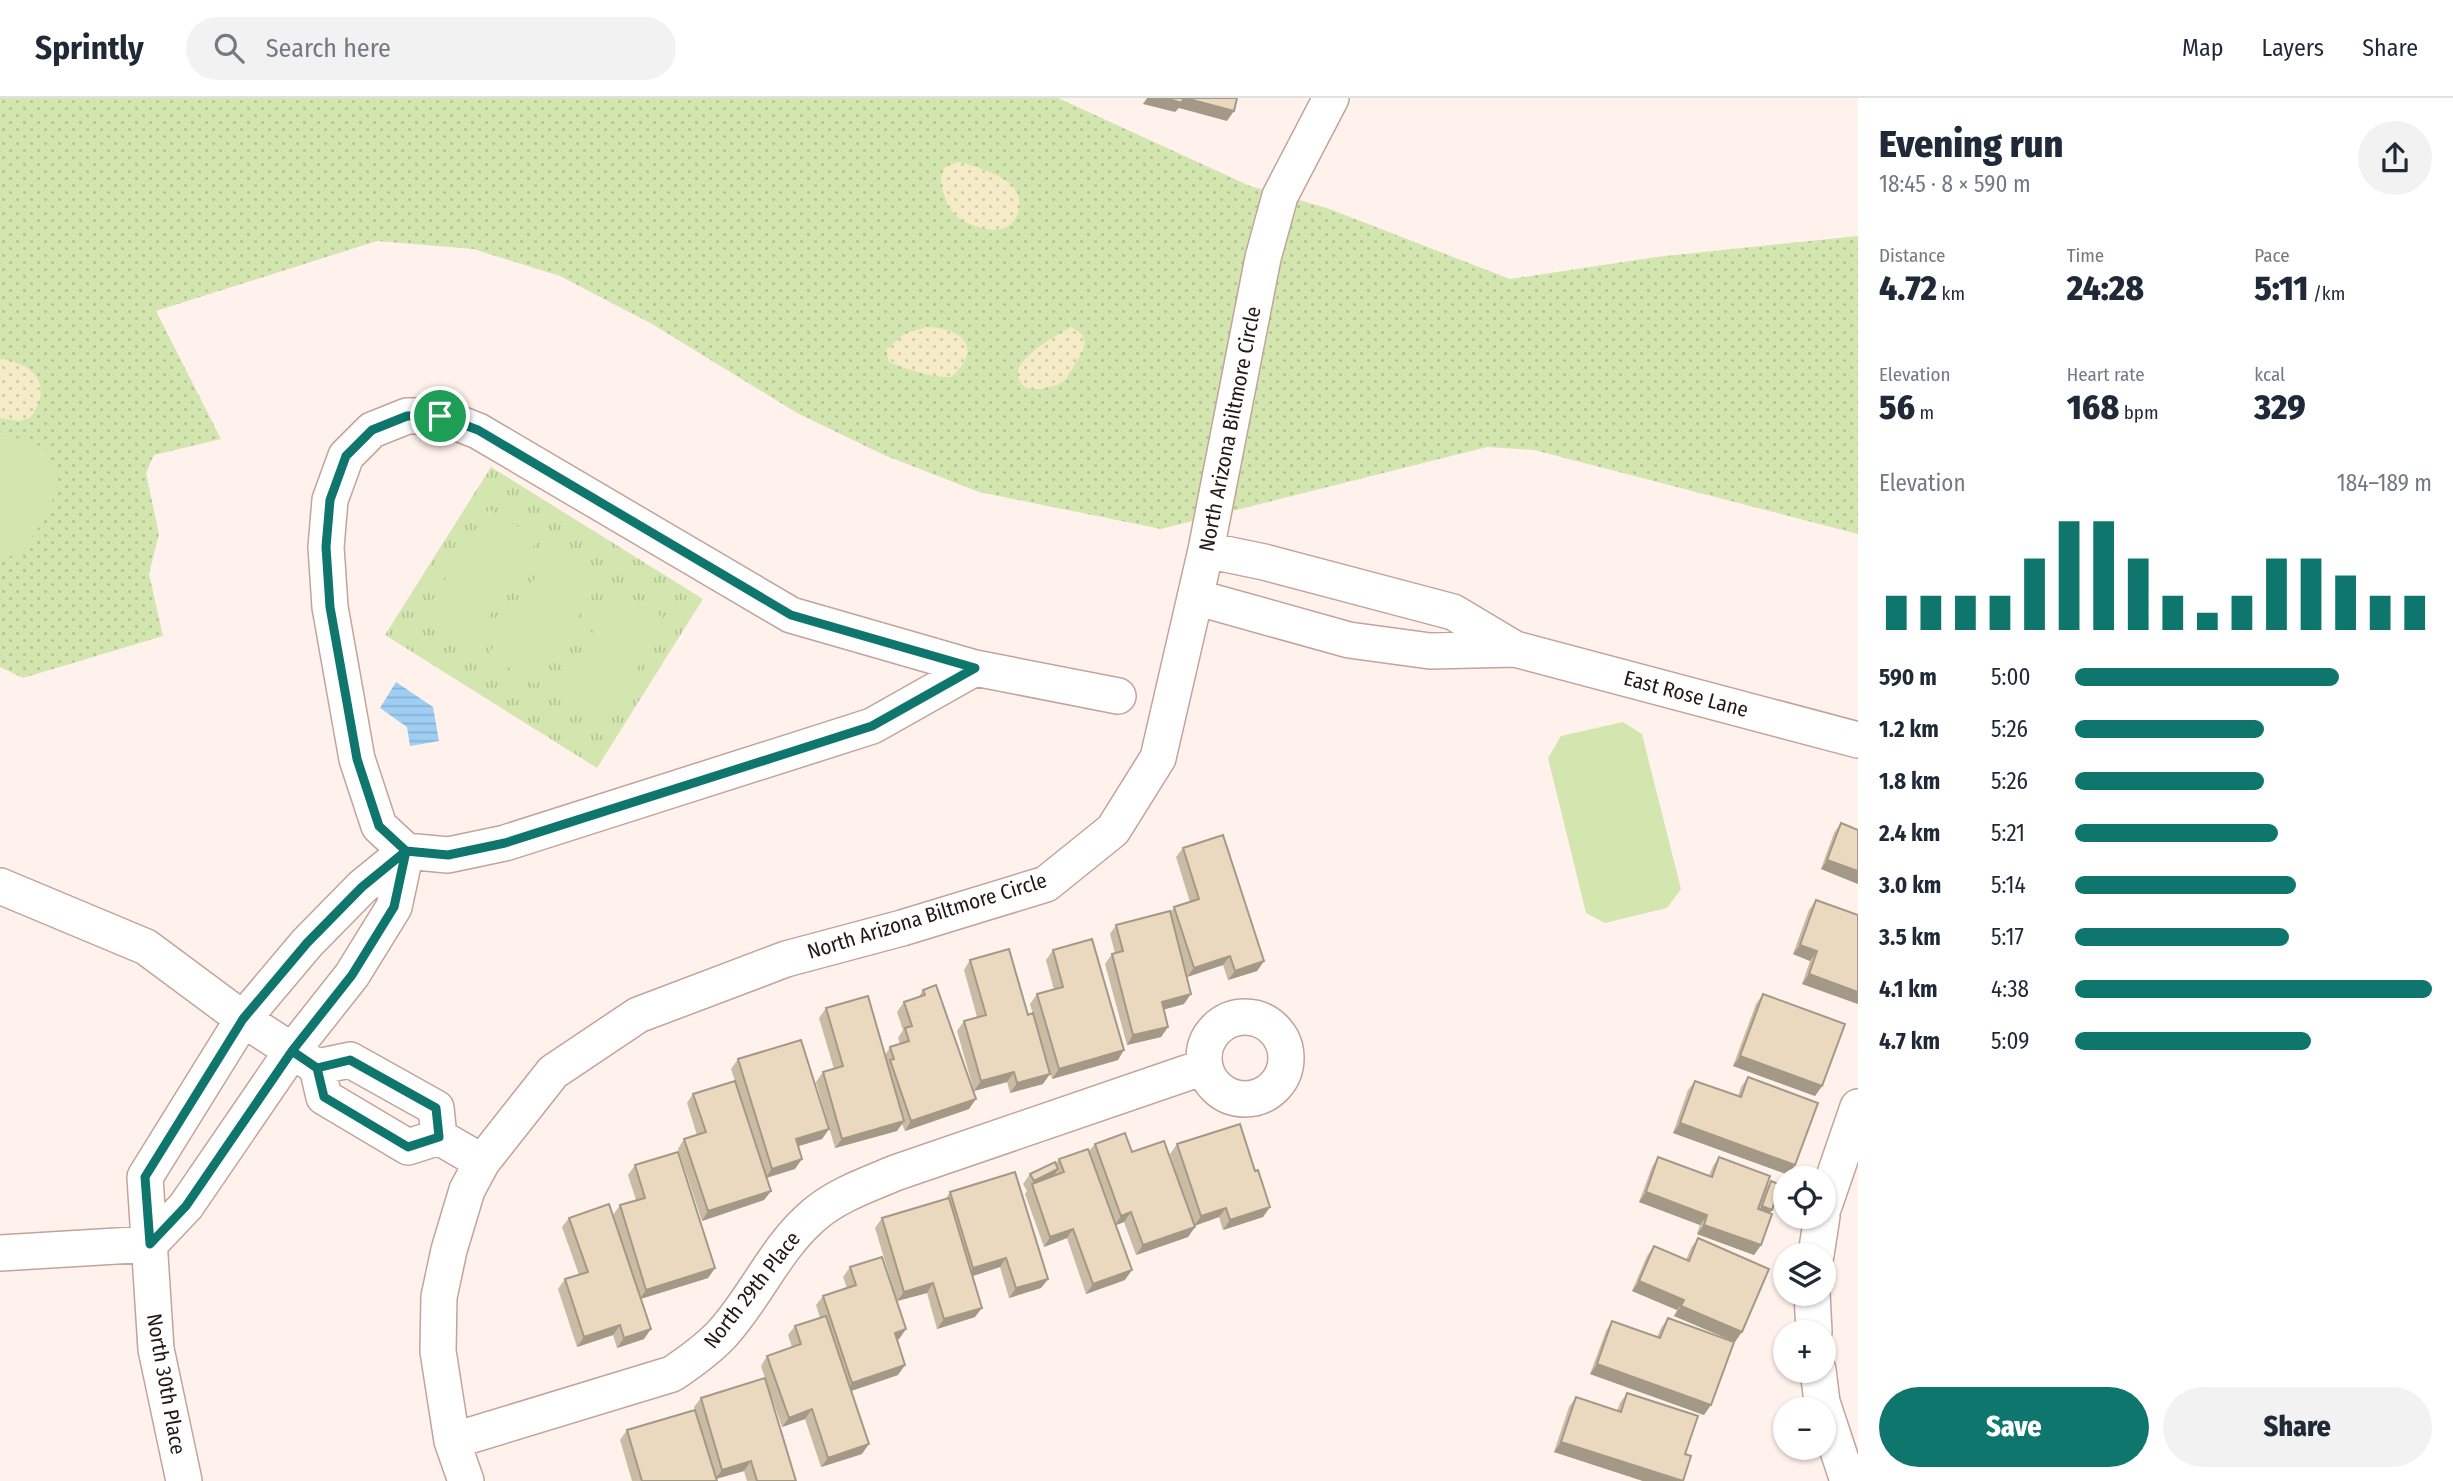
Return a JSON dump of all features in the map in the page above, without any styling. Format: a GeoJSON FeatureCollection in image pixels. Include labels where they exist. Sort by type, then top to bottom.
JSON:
{"type":"FeatureCollection","features":[{"type":"Feature","properties":{"kind":"street","name":"North Arizona Biltmore Circle"},"geometry":{"type":"LineString","coordinates":[[466,1481],[452,1441],[438,1351],[439,1297],[449,1250],[467,1190],[482,1162],[553,1072],[638,1015],[786,959],[902,928],[1046,884],[1113,830],[1158,758],[1206,550],[1263,258],[1280,196],[1331,98]]}},
{"type":"Feature","properties":{"kind":"street"},"geometry":{"type":"LineString","coordinates":[[975,668],[872,726],[505,843],[448,855],[406,851],[379,826],[357,759],[330,607],[326,547],[330,500],[346,456],[372,430],[407,416],[440,416],[478,430],[791,615],[975,668],[1118,696]]}},
{"type":"Feature","properties":{"kind":"street","name":"East Rose Lane"},"geometry":{"type":"LineString","coordinates":[[1206,550],[1264,562],[1453,612],[1515,649],[1858,740]]}},
{"type":"Feature","properties":{"kind":"street","name":"East Rose Lane"},"geometry":{"type":"LineString","coordinates":[[1195,597],[1349,640],[1430,651],[1515,649]]}},
{"type":"Feature","properties":{"kind":"street"},"geometry":{"type":"LineString","coordinates":[[0,1253],[150,1244],[186,1206],[304,1059],[394,907],[406,851]]}},
{"type":"Feature","properties":{"kind":"street","name":"North 30th Place"},"geometry":{"type":"LineString","coordinates":[[184,1481],[156,1349],[145,1177],[243,1019],[307,943],[362,887],[406,851]]}},
{"type":"Feature","properties":{"kind":"street"},"geometry":{"type":"LineString","coordinates":[[0,886],[146,947],[243,1019],[304,1059],[324,1097],[408,1147],[439,1137],[482,1162]]}},
{"type":"Feature","properties":{"kind":"street"},"geometry":{"type":"LineString","coordinates":[[304,1059],[350,1060],[393,1083],[436,1108],[439,1137]]}},
{"type":"Feature","properties":{"kind":"street","name":"North 29th Place"},"geometry":{"type":"LineString","coordinates":[[452,1441],[672,1374],[700,1355],[723,1333],[794,1234],[816,1213],[845,1194],[895,1173],[1204,1067]]}},
{"type":"Feature","properties":{"kind":"street"},"geometry":{"type":"LineString","coordinates":[[1836,1171],[1858,1107]]}},
{"type":"Feature","properties":{"kind":"street"},"geometry":{"type":"LineString","coordinates":[[1820,1383],[1822,1402],[1848,1481]]}},
{"type":"Feature","properties":{"kind":"green space"},"geometry":{"type":"Polygon","coordinates":[[[0,98],[1058,98],[1250,186],[1327,208],[1510,279],[1656,257],[1858,236],[1858,534],[1534,450],[1487,447],[1161,529],[979,492],[884,455],[797,413],[652,324],[560,276],[473,249],[377,241],[156,311],[221,439],[154,455],[146,473],[159,534],[149,574],[163,636],[23,678],[0,667],[0,98]]]}},
{"type":"Feature","properties":{"kind":"green space"},"geometry":{"type":"Polygon","coordinates":[[[0,436],[17,438],[45,448],[57,479],[52,502],[39,527],[20,549],[0,561],[0,436]]]}},
{"type":"Feature","properties":{"kind":"green space"},"geometry":{"type":"Polygon","coordinates":[[[491,467],[703,599],[597,768],[385,635],[491,467]]]}},
{"type":"Feature","properties":{"kind":"green space"},"geometry":{"type":"Polygon","coordinates":[[[489,509],[538,539],[472,644],[423,615],[489,509]]]}},
{"type":"Feature","properties":{"kind":"green space"},"geometry":{"type":"Polygon","coordinates":[[[553,549],[602,579],[536,685],[488,655],[553,549]]]}},
{"type":"Feature","properties":{"kind":"green space"},"geometry":{"type":"Polygon","coordinates":[[[619,590],[667,620],[602,725],[553,696],[619,590]]]}},
{"type":"Feature","properties":{"kind":"green space"},"geometry":{"type":"Polygon","coordinates":[[[1623,722],[1642,734],[1681,889],[1667,908],[1605,923],[1586,913],[1548,758],[1561,736],[1623,722]]]}},
{"type":"Feature","properties":{"kind":"sand"},"geometry":{"type":"Polygon","coordinates":[[[958,162],[987,171],[1012,185],[1018,196],[1019,208],[1011,223],[1006,227],[991,230],[958,218],[947,203],[941,176],[945,167],[958,162]]]}},
{"type":"Feature","properties":{"kind":"sand"},"geometry":{"type":"Polygon","coordinates":[[[926,327],[950,331],[965,342],[966,357],[951,377],[928,375],[889,362],[886,350],[904,334],[926,327]]]}},
{"type":"Feature","properties":{"kind":"sand"},"geometry":{"type":"Polygon","coordinates":[[[1071,327],[1082,335],[1084,344],[1081,355],[1065,380],[1045,388],[1033,389],[1024,386],[1018,378],[1024,360],[1043,344],[1071,327]]]}},
{"type":"Feature","properties":{"kind":"sand"},"geometry":{"type":"Polygon","coordinates":[[[0,359],[23,365],[37,378],[40,396],[30,418],[18,421],[0,418],[0,359]]]}},
{"type":"Feature","properties":{"kind":"water"},"geometry":{"type":"Polygon","coordinates":[[[396,682],[433,707],[439,741],[410,746],[407,727],[380,708],[396,682]]]}},
{"type":"Feature","properties":{"kind":"building"},"geometry":{"type":"Polygon","coordinates":[[[1165,98],[1183,98],[1182,103],[1165,98]]]}},
{"type":"Feature","properties":{"kind":"building"},"geometry":{"type":"Polygon","coordinates":[[[1185,98],[1237,98],[1234,111],[1185,98]]]}},
{"type":"Feature","properties":{"kind":"building"},"geometry":{"type":"Polygon","coordinates":[[[1841,823],[1858,830],[1858,871],[1827,860],[1841,823]]]}},
{"type":"Feature","properties":{"kind":"building"},"geometry":{"type":"Polygon","coordinates":[[[1223,835],[1264,961],[1235,971],[1230,956],[1194,968],[1174,907],[1199,899],[1183,848],[1223,835]]]}},
{"type":"Feature","properties":{"kind":"building"},"geometry":{"type":"Polygon","coordinates":[[[1816,900],[1858,915],[1858,992],[1809,974],[1817,951],[1800,945],[1816,900]]]}},
{"type":"Feature","properties":{"kind":"building"},"geometry":{"type":"Polygon","coordinates":[[[1170,911],[1191,994],[1162,1002],[1168,1027],[1133,1035],[1112,954],[1123,951],[1116,925],[1170,911]]]}},
{"type":"Feature","properties":{"kind":"building"},"geometry":{"type":"Polygon","coordinates":[[[1092,939],[1124,1050],[1059,1069],[1037,994],[1063,987],[1053,950],[1092,939]]]}},
{"type":"Feature","properties":{"kind":"building"},"geometry":{"type":"Polygon","coordinates":[[[1009,949],[1028,1015],[1033,1013],[1050,1074],[1017,1083],[1014,1072],[981,1081],[964,1021],[986,1015],[970,960],[1009,949]]]}},
{"type":"Feature","properties":{"kind":"building"},"geometry":{"type":"Polygon","coordinates":[[[936,985],[976,1099],[911,1121],[890,1060],[894,1059],[890,1047],[909,1041],[905,1028],[912,1026],[904,1002],[925,995],[923,990],[936,985]]]}},
{"type":"Feature","properties":{"kind":"building"},"geometry":{"type":"Polygon","coordinates":[[[1763,994],[1845,1024],[1822,1086],[1740,1056],[1763,994]]]}},
{"type":"Feature","properties":{"kind":"building"},"geometry":{"type":"Polygon","coordinates":[[[868,996],[904,1121],[842,1139],[823,1072],[843,1066],[826,1008],[868,996]]]}},
{"type":"Feature","properties":{"kind":"building"},"geometry":{"type":"Polygon","coordinates":[[[801,1040],[829,1129],[796,1139],[802,1159],[772,1169],[738,1059],[801,1040]]]}},
{"type":"Feature","properties":{"kind":"building"},"geometry":{"type":"Polygon","coordinates":[[[1748,1077],[1818,1103],[1795,1165],[1680,1123],[1695,1081],[1741,1097],[1748,1077]]]}},
{"type":"Feature","properties":{"kind":"building"},"geometry":{"type":"Polygon","coordinates":[[[735,1081],[771,1191],[708,1211],[684,1139],[706,1132],[693,1094],[735,1081]]]}},
{"type":"Feature","properties":{"kind":"building"},"geometry":{"type":"Polygon","coordinates":[[[1240,1124],[1270,1207],[1230,1220],[1226,1208],[1201,1216],[1177,1144],[1240,1124]]]}},
{"type":"Feature","properties":{"kind":"building"},"geometry":{"type":"Polygon","coordinates":[[[1125,1133],[1132,1152],[1164,1141],[1195,1227],[1143,1245],[1131,1212],[1121,1216],[1095,1144],[1125,1133]]]}},
{"type":"Feature","properties":{"kind":"building"},"geometry":{"type":"Polygon","coordinates":[[[1088,1149],[1132,1270],[1093,1284],[1073,1229],[1050,1237],[1032,1184],[1064,1172],[1059,1159],[1088,1149]]]}},
{"type":"Feature","properties":{"kind":"building"},"geometry":{"type":"Polygon","coordinates":[[[678,1152],[715,1268],[646,1290],[620,1205],[645,1198],[635,1165],[678,1152]]]}},
{"type":"Feature","properties":{"kind":"building"},"geometry":{"type":"Polygon","coordinates":[[[1658,1157],[1712,1177],[1719,1157],[1770,1176],[1758,1209],[1772,1214],[1761,1245],[1704,1225],[1707,1215],[1646,1192],[1658,1157]]]}},
{"type":"Feature","properties":{"kind":"building"},"geometry":{"type":"Polygon","coordinates":[[[1055,1162],[1058,1169],[1034,1181],[1030,1174],[1055,1162]]]}},
{"type":"Feature","properties":{"kind":"building"},"geometry":{"type":"Polygon","coordinates":[[[1015,1172],[1048,1279],[1016,1288],[1006,1258],[973,1268],[950,1192],[1015,1172]]]}},
{"type":"Feature","properties":{"kind":"building"},"geometry":{"type":"Polygon","coordinates":[[[1771,1181],[1773,1182],[1772,1210],[1762,1206],[1771,1181]]]}},
{"type":"Feature","properties":{"kind":"building"},"geometry":{"type":"Polygon","coordinates":[[[949,1198],[982,1308],[944,1319],[933,1283],[904,1292],[882,1218],[949,1198]]]}},
{"type":"Feature","properties":{"kind":"building"},"geometry":{"type":"Polygon","coordinates":[[[609,1204],[651,1329],[624,1338],[620,1325],[584,1337],[565,1279],[588,1272],[569,1218],[609,1204]]]}},
{"type":"Feature","properties":{"kind":"building"},"geometry":{"type":"Polygon","coordinates":[[[1698,1238],[1769,1269],[1742,1332],[1681,1306],[1684,1300],[1639,1281],[1654,1246],[1689,1261],[1698,1238]]]}},
{"type":"Feature","properties":{"kind":"building"},"geometry":{"type":"Polygon","coordinates":[[[882,1257],[906,1329],[895,1333],[905,1365],[852,1383],[823,1296],[856,1285],[850,1267],[882,1257]]]}},
{"type":"Feature","properties":{"kind":"building"},"geometry":{"type":"Polygon","coordinates":[[[826,1316],[869,1444],[828,1458],[812,1409],[789,1418],[767,1356],[801,1344],[795,1326],[826,1316]]]}},
{"type":"Feature","properties":{"kind":"building"},"geometry":{"type":"Polygon","coordinates":[[[1668,1318],[1734,1342],[1711,1405],[1597,1364],[1612,1321],[1660,1338],[1668,1318]]]}},
{"type":"Feature","properties":{"kind":"building"},"geometry":{"type":"Polygon","coordinates":[[[765,1378],[796,1481],[757,1481],[751,1461],[722,1470],[701,1398],[765,1378]]]}},
{"type":"Feature","properties":{"kind":"building"},"geometry":{"type":"Polygon","coordinates":[[[1627,1393],[1698,1416],[1685,1454],[1691,1456],[1683,1481],[1561,1442],[1576,1397],[1621,1412],[1627,1393]]]}},
{"type":"Feature","properties":{"kind":"building"},"geometry":{"type":"Polygon","coordinates":[[[695,1410],[717,1481],[642,1481],[627,1430],[695,1410]]]}},
{"type":"Feature","properties":{"kind":"route"},"geometry":{"type":"LineString","coordinates":[[440,416],[407,416],[372,430],[346,456],[330,500],[326,547],[330,607],[357,759],[379,826],[406,851],[362,887],[307,943],[243,1019],[145,1177],[150,1244],[186,1206],[292,1051],[317,1068],[324,1097],[363,1121],[408,1147],[439,1137],[436,1108],[350,1060],[317,1068],[292,1051],[352,975],[394,907],[406,851],[448,855],[505,843],[872,726],[975,668],[791,615],[478,430],[440,416]]}}]}
